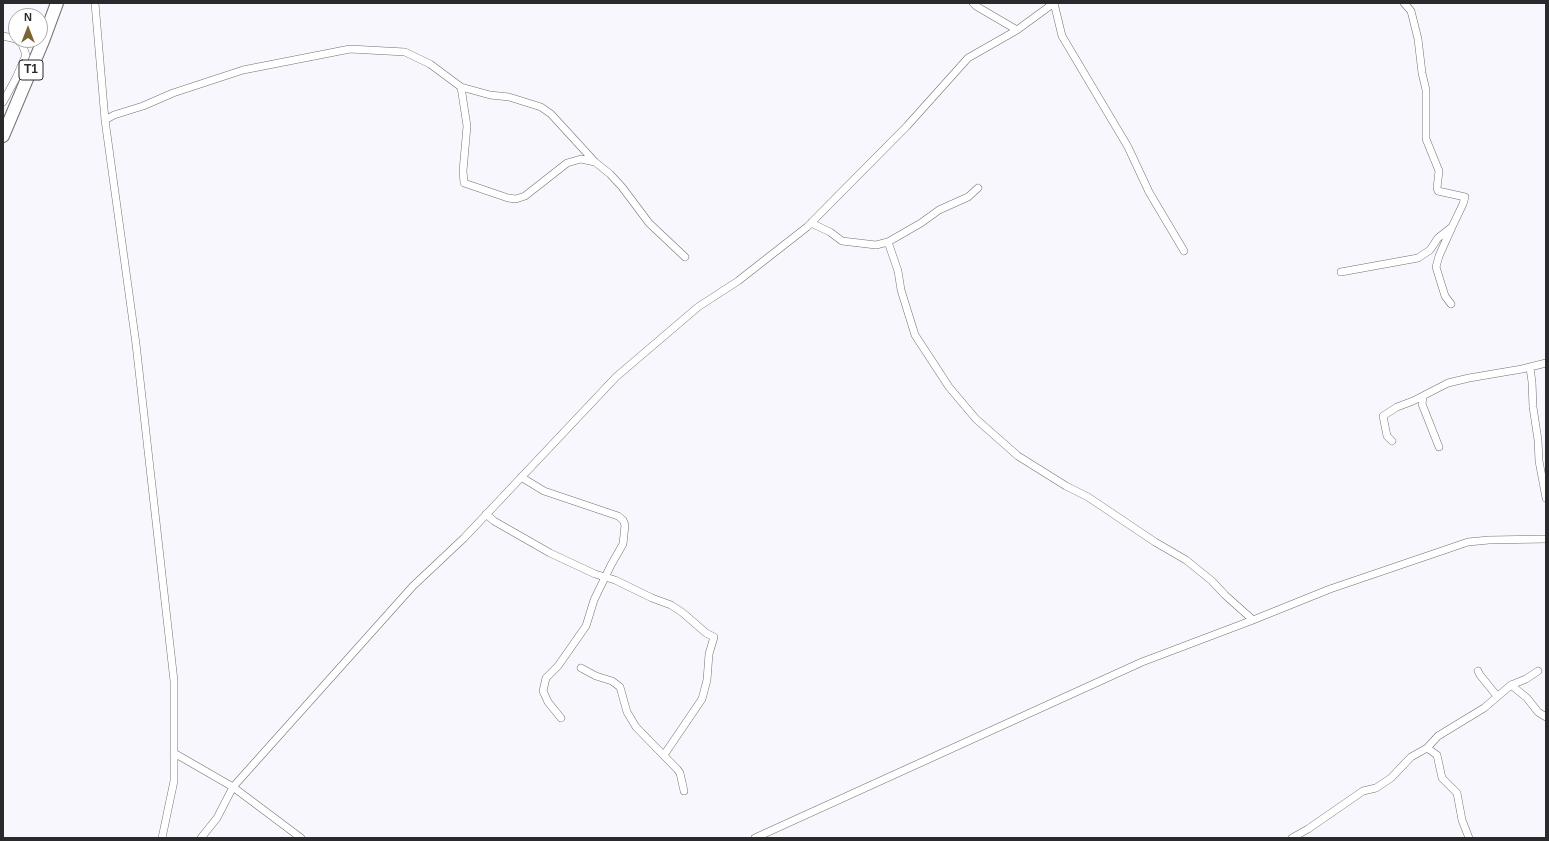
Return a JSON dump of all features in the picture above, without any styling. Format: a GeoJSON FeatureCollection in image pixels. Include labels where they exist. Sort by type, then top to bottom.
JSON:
{"type":"FeatureCollection","features":[{"type":"Feature","properties":{"kind":"highway","name":"T1"},"geometry":{"type":"LineString","coordinates":[[3,136],[43,41],[57,3]]}},
{"type":"Feature","properties":{"kind":"street"},"geometry":{"type":"LineString","coordinates":[[95,3],[105,120],[135,336],[174,680],[174,781],[162,838]]}},
{"type":"Feature","properties":{"kind":"street"},"geometry":{"type":"LineString","coordinates":[[973,3],[1017,30]]}},
{"type":"Feature","properties":{"kind":"street"},"geometry":{"type":"LineString","coordinates":[[201,838],[217,818],[233,787],[413,586],[464,538],[616,377],[698,307],[738,281],[811,223],[907,126],[968,58],[1017,30],[1054,3],[1062,36],[1128,147],[1149,192],[1184,251]]}},
{"type":"Feature","properties":{"kind":"street"},"geometry":{"type":"LineString","coordinates":[[1404,3],[1411,11],[1418,39],[1422,73],[1426,90],[1426,139],[1438,164],[1439,171],[1437,188],[1438,191],[1465,197],[1439,256],[1436,267],[1445,296],[1451,304]]}},
{"type":"Feature","properties":{"kind":"street"},"geometry":{"type":"LineString","coordinates":[[3,102],[26,55],[23,48]]}},
{"type":"Feature","properties":{"kind":"street"},"geometry":{"type":"LineString","coordinates":[[105,120],[114,115],[143,106],[173,93],[243,70],[350,49],[405,52],[430,64],[461,87],[541,107],[551,114],[595,162],[610,174],[622,187],[649,223],[684,257]]}},
{"type":"Feature","properties":{"kind":"street"},"geometry":{"type":"LineString","coordinates":[[461,87],[467,126],[463,171],[464,183],[508,198],[516,199],[525,196],[567,163],[581,159],[595,162]]}},
{"type":"Feature","properties":{"kind":"street"},"geometry":{"type":"LineString","coordinates":[[811,223],[830,232],[842,241],[876,245],[888,242],[921,223],[939,210],[968,197],[978,188]]}},
{"type":"Feature","properties":{"kind":"street"},"geometry":{"type":"LineString","coordinates":[[1340,272],[1418,258],[1430,250],[1438,238],[1452,227]]}},
{"type":"Feature","properties":{"kind":"street"},"geometry":{"type":"LineString","coordinates":[[888,242],[898,271],[901,290],[915,335],[949,387],[976,419],[1018,456],[1066,486],[1088,497],[1155,542],[1186,560],[1212,580],[1230,600],[1253,620]]}},
{"type":"Feature","properties":{"kind":"street"},"geometry":{"type":"LineString","coordinates":[[1392,441],[1387,436],[1383,416],[1397,407],[1423,397],[1448,383],[1530,368],[1546,363]]}},
{"type":"Feature","properties":{"kind":"street"},"geometry":{"type":"LineString","coordinates":[[1530,368],[1539,461],[1546,498]]}},
{"type":"Feature","properties":{"kind":"street"},"geometry":{"type":"LineString","coordinates":[[1423,397],[1422,404],[1439,448]]}},
{"type":"Feature","properties":{"kind":"street"},"geometry":{"type":"LineString","coordinates":[[521,477],[544,491],[583,505],[599,508],[618,516],[623,520],[625,525],[623,544],[594,600],[586,626],[558,666],[546,678],[544,683],[543,691],[548,702],[561,718]]}},
{"type":"Feature","properties":{"kind":"street"},"geometry":{"type":"LineString","coordinates":[[486,514],[494,521],[550,553],[670,605],[706,633],[714,637],[715,639],[709,654],[707,680],[702,699],[664,755]]}},
{"type":"Feature","properties":{"kind":"street"},"geometry":{"type":"LineString","coordinates":[[755,838],[1142,662],[1330,589],[1468,542],[1489,540],[1546,540]]}},
{"type":"Feature","properties":{"kind":"street"},"geometry":{"type":"LineString","coordinates":[[580,668],[596,676],[612,681],[620,687],[627,712],[636,727],[680,773],[684,791]]}},
{"type":"Feature","properties":{"kind":"street"},"geometry":{"type":"LineString","coordinates":[[1478,671],[1497,696]]}},
{"type":"Feature","properties":{"kind":"street"},"geometry":{"type":"LineString","coordinates":[[1292,838],[1308,829],[1363,791],[1376,788],[1391,778],[1411,757],[1427,748],[1438,736],[1484,708],[1511,686],[1538,671]]}},
{"type":"Feature","properties":{"kind":"street"},"geometry":{"type":"LineString","coordinates":[[1511,686],[1528,698],[1538,712],[1546,717]]}},
{"type":"Feature","properties":{"kind":"street"},"geometry":{"type":"LineString","coordinates":[[1427,748],[1436,755],[1442,778],[1457,793],[1462,820],[1469,838]]}},
{"type":"Feature","properties":{"kind":"street"},"geometry":{"type":"LineString","coordinates":[[174,753],[233,787],[301,838]]}}]}
